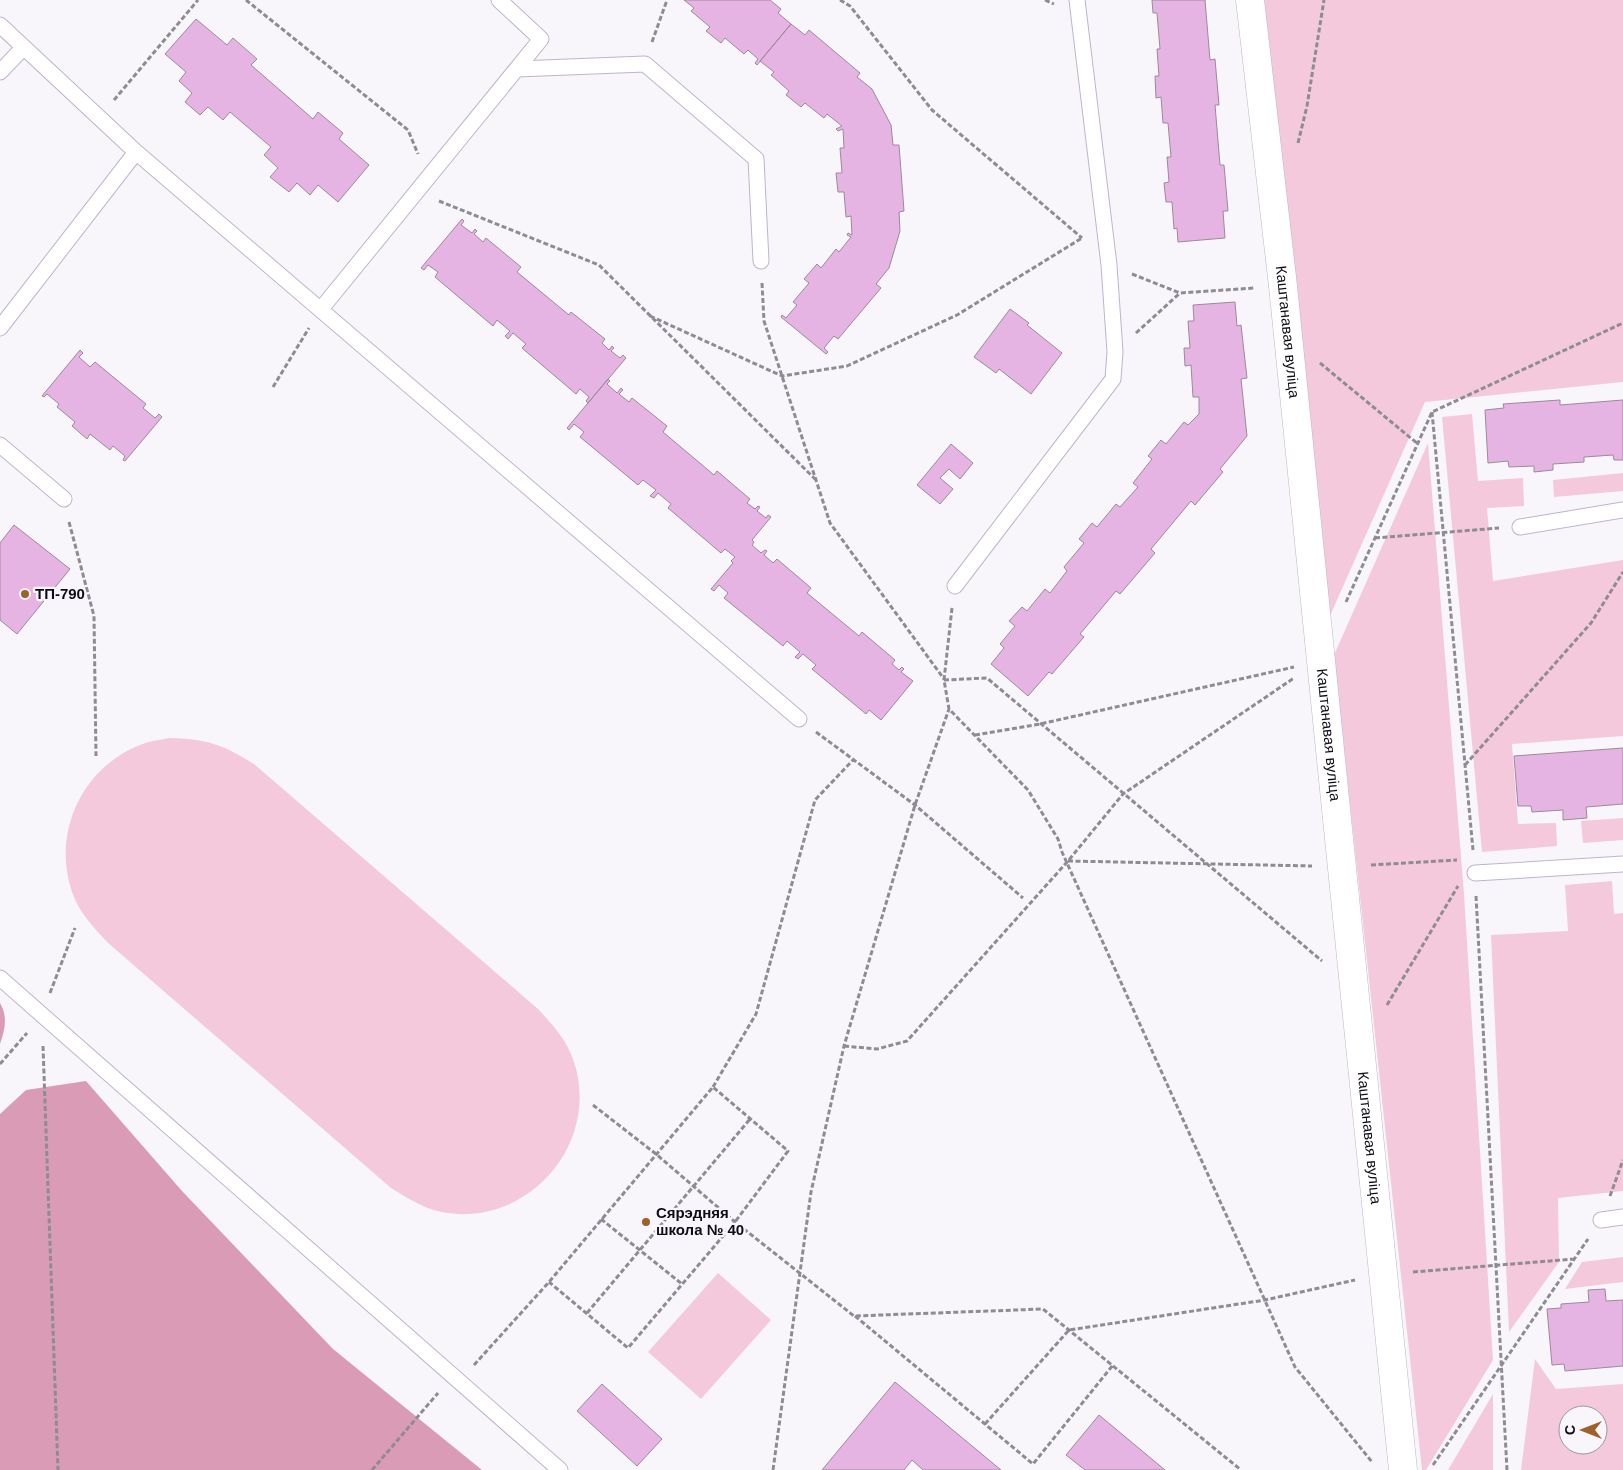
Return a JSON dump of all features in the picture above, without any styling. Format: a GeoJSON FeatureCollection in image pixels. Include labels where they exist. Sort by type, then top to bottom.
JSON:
{"type":"FeatureCollection","features":[{"type":"Feature","properties":{"kind":"street","name":"Каштанавая вуліца"},"geometry":{"type":"LineString","coordinates":[[1250,0],[1288,336],[1403,1470]]}},
{"type":"Feature","properties":{"kind":"lane"},"geometry":{"type":"LineString","coordinates":[[321,309],[541,39],[499,0]]}},
{"type":"Feature","properties":{"kind":"lane"},"geometry":{"type":"LineString","coordinates":[[955,586],[1113,379],[1115,352],[1109,265],[1077,0]]}},
{"type":"Feature","properties":{"kind":"lane"},"geometry":{"type":"LineString","coordinates":[[0,25],[22,48],[136,152],[800,719]]}},
{"type":"Feature","properties":{"kind":"lane"},"geometry":{"type":"LineString","coordinates":[[0,72],[22,48]]}},
{"type":"Feature","properties":{"kind":"lane"},"geometry":{"type":"LineString","coordinates":[[517,69],[645,64],[756,158],[761,261]]}},
{"type":"Feature","properties":{"kind":"lane"},"geometry":{"type":"LineString","coordinates":[[0,328],[136,152]]}},
{"type":"Feature","properties":{"kind":"lane"},"geometry":{"type":"LineString","coordinates":[[0,445],[64,499]]}},
{"type":"Feature","properties":{"kind":"lane"},"geometry":{"type":"LineString","coordinates":[[1520,527],[1623,510]]}},
{"type":"Feature","properties":{"kind":"lane"},"geometry":{"type":"LineString","coordinates":[[1474,866],[1623,864]]}},
{"type":"Feature","properties":{"kind":"lane"},"geometry":{"type":"LineString","coordinates":[[0,978],[455,1380],[560,1470]]}},
{"type":"Feature","properties":{"kind":"lane"},"geometry":{"type":"LineString","coordinates":[[1601,1220],[1623,1217]]}},
{"type":"Feature","properties":{"kind":"path"},"geometry":{"type":"LineString","coordinates":[[99,118],[198,0]]}},
{"type":"Feature","properties":{"kind":"path"},"geometry":{"type":"LineString","coordinates":[[246,0],[408,130],[428,178]]}},
{"type":"Feature","properties":{"kind":"path"},"geometry":{"type":"LineString","coordinates":[[645,64],[667,0]]}},
{"type":"Feature","properties":{"kind":"path"},"geometry":{"type":"LineString","coordinates":[[840,0],[850,6],[932,110],[1088,245]]}},
{"type":"Feature","properties":{"kind":"path"},"geometry":{"type":"LineString","coordinates":[[1296,152],[1307,106],[1324,0]]}},
{"type":"Feature","properties":{"kind":"path"},"geometry":{"type":"LineString","coordinates":[[416,192],[599,265],[817,481]]}},
{"type":"Feature","properties":{"kind":"path"},"geometry":{"type":"LineString","coordinates":[[650,316],[782,376],[847,366],[957,315],[1082,238]]}},
{"type":"Feature","properties":{"kind":"path"},"geometry":{"type":"LineString","coordinates":[[761,261],[764,321],[830,523],[944,680]]}},
{"type":"Feature","properties":{"kind":"path"},"geometry":{"type":"LineString","coordinates":[[1109,265],[1180,293],[1282,286]]}},
{"type":"Feature","properties":{"kind":"path"},"geometry":{"type":"LineString","coordinates":[[1115,352],[1180,293]]}},
{"type":"Feature","properties":{"kind":"path"},"geometry":{"type":"LineString","coordinates":[[273,387],[321,309]]}},
{"type":"Feature","properties":{"kind":"path"},"geometry":{"type":"LineString","coordinates":[[1288,336],[1418,444]]}},
{"type":"Feature","properties":{"kind":"path"},"geometry":{"type":"LineString","coordinates":[[1432,412],[1474,866],[1507,1470]]}},
{"type":"Feature","properties":{"kind":"path"},"geometry":{"type":"LineString","coordinates":[[64,499],[94,616],[96,756]]}},
{"type":"Feature","properties":{"kind":"path"},"geometry":{"type":"LineString","coordinates":[[1375,538],[1443,531],[1520,527]]}},
{"type":"Feature","properties":{"kind":"path"},"geometry":{"type":"LineString","coordinates":[[1465,765],[1591,623],[1623,572]]}},
{"type":"Feature","properties":{"kind":"path"},"geometry":{"type":"LineString","coordinates":[[773,1470],[811,1192],[844,1046],[915,805],[949,709],[944,680],[955,586]]}},
{"type":"Feature","properties":{"kind":"path"},"geometry":{"type":"LineString","coordinates":[[844,1046],[877,1049],[907,1041],[1068,861],[1123,794],[1320,661]]}},
{"type":"Feature","properties":{"kind":"path"},"geometry":{"type":"LineString","coordinates":[[944,680],[986,678],[1355,989]]}},
{"type":"Feature","properties":{"kind":"path"},"geometry":{"type":"LineString","coordinates":[[949,709],[1028,790],[1058,839],[1295,1367],[1372,1463]]}},
{"type":"Feature","properties":{"kind":"path"},"geometry":{"type":"LineString","coordinates":[[800,719],[915,805],[1022,898]]}},
{"type":"Feature","properties":{"kind":"path"},"geometry":{"type":"LineString","coordinates":[[372,1470],[549,1282],[713,1087],[756,1014],[815,800],[853,760]]}},
{"type":"Feature","properties":{"kind":"path"},"geometry":{"type":"LineString","coordinates":[[1068,861],[1208,865],[1474,866]]}},
{"type":"Feature","properties":{"kind":"path"},"geometry":{"type":"LineString","coordinates":[[1385,1008],[1474,866]]}},
{"type":"Feature","properties":{"kind":"path"},"geometry":{"type":"LineString","coordinates":[[0,1064],[42,1016],[75,928]]}},
{"type":"Feature","properties":{"kind":"path"},"geometry":{"type":"LineString","coordinates":[[42,1016],[58,1470]]}},
{"type":"Feature","properties":{"kind":"path"},"geometry":{"type":"LineString","coordinates":[[549,1282],[628,1348],[735,1222],[788,1151],[713,1087]]}},
{"type":"Feature","properties":{"kind":"path"},"geometry":{"type":"LineString","coordinates":[[593,1105],[656,1154],[735,1222],[800,1272],[1033,1464],[1113,1365]]}},
{"type":"Feature","properties":{"kind":"path"},"geometry":{"type":"LineString","coordinates":[[587,1314],[750,1118]]}},
{"type":"Feature","properties":{"kind":"path"},"geometry":{"type":"LineString","coordinates":[[1430,1470],[1601,1220],[1623,1160]]}},
{"type":"Feature","properties":{"kind":"path"},"geometry":{"type":"LineString","coordinates":[[601,1219],[682,1284]]}},
{"type":"Feature","properties":{"kind":"path"},"geometry":{"type":"LineString","coordinates":[[985,1424],[1069,1330],[1265,1300],[1383,1274],[1574,1259]]}},
{"type":"Feature","properties":{"kind":"path"},"geometry":{"type":"LineString","coordinates":[[854,1316],[1043,1309],[1240,1470]]}},
{"type":"Feature","properties":{"kind":"shaded area"},"geometry":{"type":"Polygon","coordinates":[[[1259,0],[1623,0],[1623,382],[1425,402],[1329,618],[1259,0]]]}},
{"type":"Feature","properties":{"kind":"shaded area"},"geometry":{"type":"Polygon","coordinates":[[[1472,414],[1478,481],[1523,478],[1524,506],[1487,508],[1493,581],[1623,560],[1623,736],[1512,744],[1518,824],[1556,823],[1557,846],[1482,852],[1442,417],[1472,414]]]}},
{"type":"Feature","properties":{"kind":"shaded area"},"geometry":{"type":"Polygon","coordinates":[[[1428,443],[1464,894],[1493,1360],[1426,1470],[1422,1470],[1334,655],[1428,443]]]}},
{"type":"Feature","properties":{"kind":"shaded area"},"geometry":{"type":"Polygon","coordinates":[[[1623,473],[1623,491],[1554,497],[1553,480],[1623,473]]]}},
{"type":"Feature","properties":{"kind":"shaded area"},"geometry":{"type":"Polygon","coordinates":[[[169,738],[204,741],[214,744],[254,764],[538,1009],[563,1038],[573,1059],[579,1089],[578,1119],[568,1146],[553,1171],[532,1191],[507,1205],[478,1213],[447,1213],[418,1204],[391,1188],[107,942],[82,913],[72,892],[67,870],[66,848],[69,826],[76,805],[87,786],[119,756],[143,744],[169,738]]]}},
{"type":"Feature","properties":{"kind":"shaded area"},"geometry":{"type":"Polygon","coordinates":[[[1623,818],[1623,840],[1583,843],[1581,821],[1623,818]]]}},
{"type":"Feature","properties":{"kind":"shaded area"},"geometry":{"type":"Polygon","coordinates":[[[1612,881],[1614,914],[1623,913],[1623,1191],[1558,1198],[1559,1262],[1509,1332],[1491,935],[1568,931],[1565,885],[1612,881]]]}},
{"type":"Feature","properties":{"kind":"shaded area"},"geometry":{"type":"Polygon","coordinates":[[[0,1003],[3,1008],[5,1023],[0,1044],[0,1003]]]}},
{"type":"Feature","properties":{"kind":"shaded area"},"geometry":{"type":"Polygon","coordinates":[[[86,1081],[182,1191],[333,1349],[482,1470],[0,1470],[0,1114],[26,1090],[86,1081]]]}},
{"type":"Feature","properties":{"kind":"shaded area"},"geometry":{"type":"Polygon","coordinates":[[[1623,1257],[1623,1282],[1565,1289],[1582,1262],[1623,1257]]]}},
{"type":"Feature","properties":{"kind":"shaded area"},"geometry":{"type":"Polygon","coordinates":[[[718,1273],[771,1320],[701,1399],[648,1352],[718,1273]]]}},
{"type":"Feature","properties":{"kind":"shaded area"},"geometry":{"type":"Polygon","coordinates":[[[1535,1359],[1556,1389],[1623,1384],[1623,1470],[1521,1470],[1535,1359]]]}},
{"type":"Feature","properties":{"kind":"shaded area"},"geometry":{"type":"Polygon","coordinates":[[[1493,1394],[1493,1470],[1448,1470],[1493,1394]]]}},
{"type":"Feature","properties":{"kind":"building"},"geometry":{"type":"Polygon","coordinates":[[[684,0],[770,0],[781,9],[778,13],[791,24],[757,65],[755,63],[758,59],[748,50],[744,54],[725,38],[721,43],[706,31],[710,27],[691,11],[694,8],[684,0]]]}},
{"type":"Feature","properties":{"kind":"building"},"geometry":{"type":"Polygon","coordinates":[[[1152,0],[1205,0],[1210,60],[1215,59],[1219,105],[1215,105],[1220,165],[1224,165],[1228,211],[1223,211],[1225,238],[1178,242],[1177,228],[1174,229],[1172,202],[1166,202],[1164,183],[1169,182],[1167,157],[1171,157],[1168,123],[1163,123],[1161,97],[1156,98],[1155,76],[1159,76],[1157,49],[1160,49],[1157,13],[1153,13],[1152,0]]]}},
{"type":"Feature","properties":{"kind":"building"},"geometry":{"type":"Polygon","coordinates":[[[196,19],[227,45],[233,38],[257,59],[251,65],[313,119],[318,112],[343,133],[339,139],[369,165],[338,202],[318,185],[310,195],[297,183],[289,192],[270,177],[278,168],[264,155],[271,147],[230,112],[223,120],[208,107],[200,115],[185,102],[192,93],[179,81],[186,72],[165,54],[196,19]]]}},
{"type":"Feature","properties":{"kind":"building"},"geometry":{"type":"Polygon","coordinates":[[[791,24],[805,35],[809,30],[860,73],[857,77],[872,89],[891,125],[893,145],[899,145],[904,211],[899,212],[900,231],[889,268],[876,284],[881,288],[838,339],[834,336],[824,348],[828,352],[826,354],[781,317],[782,315],[786,318],[797,305],[793,302],[809,283],[804,279],[817,264],[821,268],[836,249],[839,252],[851,237],[847,235],[848,233],[852,235],[851,216],[846,217],[844,192],[838,192],[836,173],[842,173],[840,148],[844,148],[843,129],[838,131],[836,129],[842,126],[827,114],[824,118],[805,103],[801,107],[786,95],[789,91],[771,75],[774,72],[760,61],[791,24]]]}},
{"type":"Feature","properties":{"kind":"building"},"geometry":{"type":"Polygon","coordinates":[[[462,219],[464,221],[461,225],[472,233],[475,229],[477,231],[474,234],[483,242],[486,238],[521,267],[517,272],[569,315],[571,312],[605,339],[602,343],[609,350],[612,346],[614,348],[611,351],[620,358],[623,355],[626,358],[588,403],[586,401],[589,397],[580,389],[576,394],[522,348],[526,344],[513,333],[508,339],[505,336],[510,331],[497,320],[493,326],[435,277],[438,272],[428,265],[424,270],[421,268],[462,219]]]}},
{"type":"Feature","properties":{"kind":"building"},"geometry":{"type":"Polygon","coordinates":[[[1235,302],[1237,326],[1241,325],[1247,378],[1241,379],[1247,436],[1220,469],[1223,472],[1195,505],[1191,501],[1151,549],[1155,553],[1120,594],[1116,591],[1080,634],[1084,637],[1052,674],[1049,672],[1028,696],[991,664],[1004,648],[1000,644],[1015,626],[1009,621],[1022,607],[1027,611],[1045,589],[1050,593],[1067,571],[1064,567],[1084,543],[1079,539],[1092,523],[1097,527],[1116,504],[1120,507],[1138,487],[1133,483],[1152,459],[1148,456],[1161,440],[1166,444],[1184,422],[1188,425],[1199,414],[1199,397],[1193,397],[1191,365],[1185,366],[1184,348],[1190,348],[1188,321],[1194,321],[1193,305],[1235,302]]]}},
{"type":"Feature","properties":{"kind":"building"},"geometry":{"type":"Polygon","coordinates":[[[1010,309],[1029,323],[1027,325],[1062,353],[1031,394],[999,369],[996,373],[974,357],[1010,309]]]}},
{"type":"Feature","properties":{"kind":"building"},"geometry":{"type":"Polygon","coordinates":[[[80,350],[83,353],[79,357],[90,367],[95,362],[146,404],[143,408],[155,418],[159,414],[162,417],[125,461],[123,460],[125,456],[113,446],[110,450],[90,434],[87,439],[72,426],[75,422],[57,407],[59,404],[47,394],[44,397],[42,396],[80,350]]]}},
{"type":"Feature","properties":{"kind":"building"},"geometry":{"type":"Polygon","coordinates":[[[608,379],[610,381],[607,384],[617,393],[621,388],[623,390],[619,394],[629,402],[632,398],[667,426],[663,432],[714,475],[717,471],[750,499],[747,503],[755,509],[758,506],[760,507],[757,511],[766,518],[768,515],[771,517],[752,540],[754,542],[752,545],[761,553],[765,550],[767,551],[764,555],[773,563],[777,559],[811,588],[807,593],[859,636],[862,632],[895,660],[892,664],[899,670],[902,667],[904,669],[901,672],[913,681],[881,720],[869,710],[866,714],[812,669],[816,665],[803,654],[798,659],[795,657],[800,652],[787,641],[783,646],[724,598],[728,593],[719,585],[714,591],[711,589],[733,563],[731,561],[735,557],[725,549],[721,553],[668,508],[671,504],[658,493],[654,498],[650,496],[656,490],[643,480],[638,485],[580,437],[584,432],[574,424],[569,430],[567,428],[608,379]]]}},
{"type":"Feature","properties":{"kind":"building"},"geometry":{"type":"Polygon","coordinates":[[[1560,400],[1560,405],[1623,400],[1623,460],[1614,460],[1613,455],[1584,457],[1584,462],[1553,464],[1553,470],[1534,472],[1534,466],[1509,467],[1508,461],[1488,463],[1485,410],[1504,408],[1503,404],[1560,400]]]}},
{"type":"Feature","properties":{"kind":"building"},"geometry":{"type":"Polygon","coordinates":[[[951,444],[973,463],[960,479],[949,469],[940,478],[953,489],[940,504],[917,485],[951,444]]]}},
{"type":"Feature","properties":{"kind":"building","name":"ТП-790"},"geometry":{"type":"Polygon","coordinates":[[[14,525],[70,569],[17,634],[0,620],[0,543],[14,525]]]}},
{"type":"Feature","properties":{"kind":"building"},"geometry":{"type":"Polygon","coordinates":[[[1623,748],[1623,804],[1586,807],[1587,818],[1563,820],[1563,810],[1532,812],[1531,806],[1518,806],[1514,756],[1623,748]]]}},
{"type":"Feature","properties":{"kind":"building"},"geometry":{"type":"Polygon","coordinates":[[[1605,1289],[1606,1301],[1623,1300],[1623,1366],[1565,1371],[1564,1364],[1552,1365],[1547,1309],[1561,1308],[1561,1304],[1589,1302],[1588,1290],[1605,1289]]]}},
{"type":"Feature","properties":{"kind":"building"},"geometry":{"type":"Polygon","coordinates":[[[895,1382],[1001,1470],[923,1470],[912,1460],[904,1470],[822,1470],[895,1382]]]}},
{"type":"Feature","properties":{"kind":"building"},"geometry":{"type":"Polygon","coordinates":[[[602,1384],[662,1439],[637,1466],[577,1411],[602,1384]]]}},
{"type":"Feature","properties":{"kind":"building"},"geometry":{"type":"Polygon","coordinates":[[[1099,1415],[1165,1470],[1085,1470],[1066,1455],[1099,1415]]]}},
{"type":"Feature","properties":{"kind":"place","name":"ТП-790"},"geometry":{"type":"Point","coordinates":[25,594]}},
{"type":"Feature","properties":{"kind":"place","name":"Сярэдняя школа № 40"},"geometry":{"type":"Point","coordinates":[646,1222]}}]}
